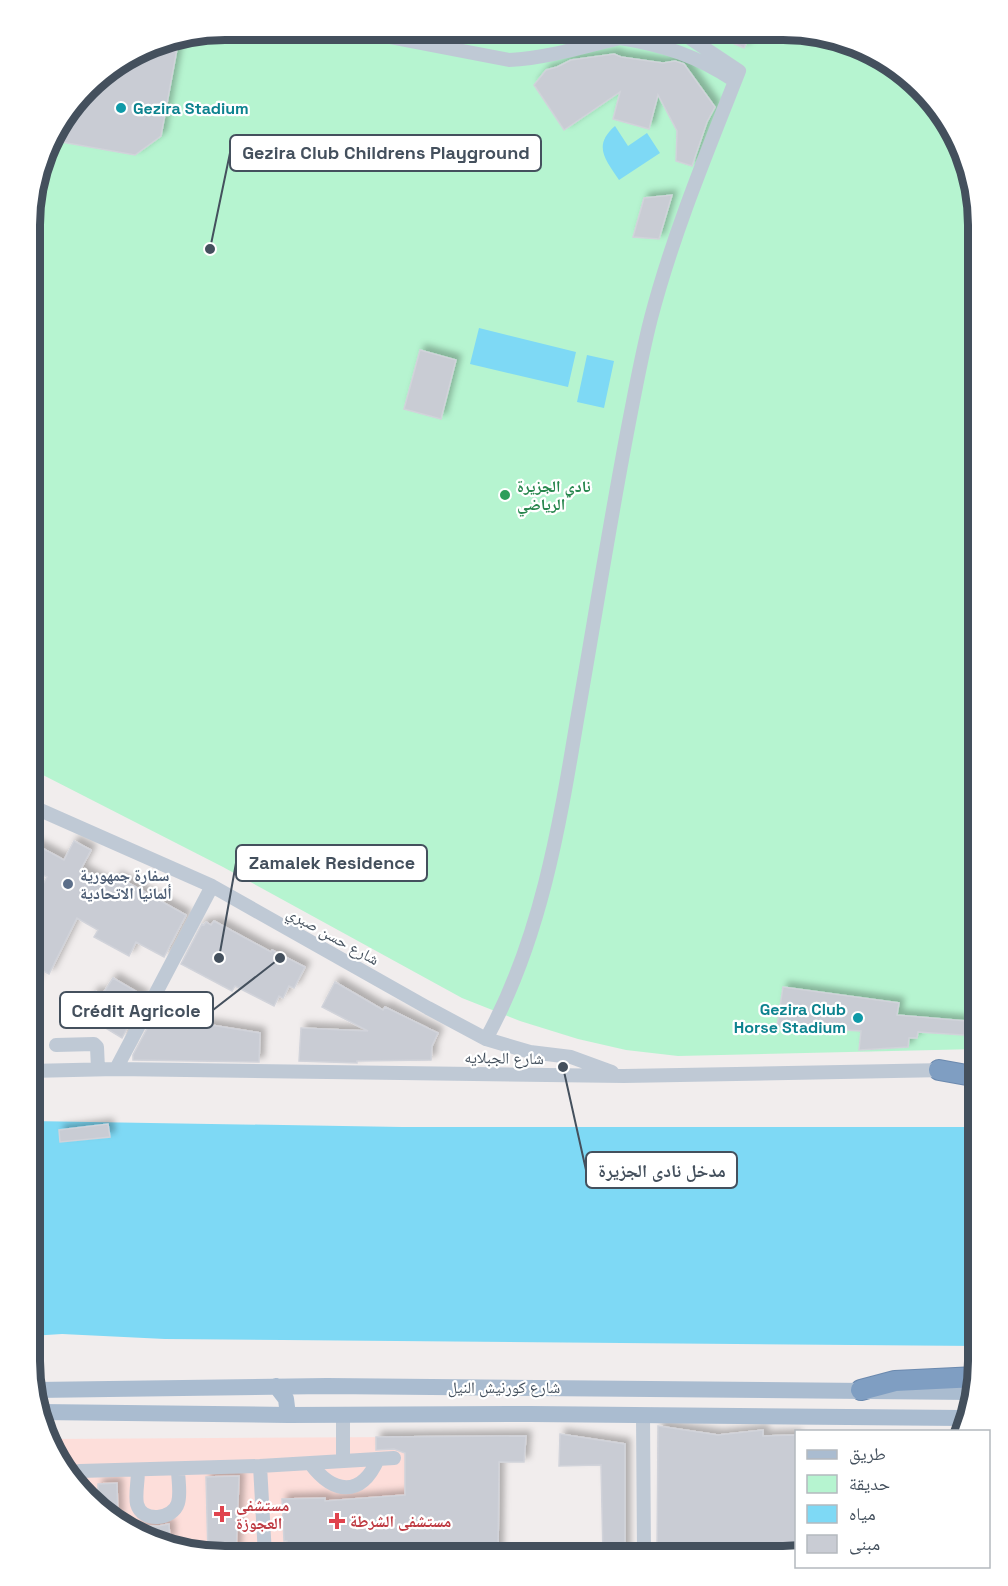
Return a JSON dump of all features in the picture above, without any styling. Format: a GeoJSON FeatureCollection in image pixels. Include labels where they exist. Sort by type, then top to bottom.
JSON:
{"type":"FeatureCollection","features":[{"type":"Feature","properties":{"kind":"highway"},"geometry":{"type":"LineString","coordinates":[[939,1070],[967,1075]]}},
{"type":"Feature","properties":{"kind":"highway"},"geometry":{"type":"LineString","coordinates":[[861,1390],[895,1382],[966,1378]]}},
{"type":"Feature","properties":{"kind":"main road"},"geometry":{"type":"LineString","coordinates":[[276,1386],[286,1399],[288,1415]]}},
{"type":"Feature","properties":{"kind":"main road","name":"شارع كورنيش النيل"},"geometry":{"type":"LineString","coordinates":[[43,1390],[327,1386],[965,1392]]}},
{"type":"Feature","properties":{"kind":"main road"},"geometry":{"type":"LineString","coordinates":[[316,1415],[318,1399],[327,1386]]}},
{"type":"Feature","properties":{"kind":"main road","name":"شارع كورنيش النيل"},"geometry":{"type":"LineString","coordinates":[[48,1412],[959,1418]]}},
{"type":"Feature","properties":{"kind":"street"},"geometry":{"type":"LineString","coordinates":[[410,41],[509,60],[532,59],[601,41]]}},
{"type":"Feature","properties":{"kind":"street"},"geometry":{"type":"LineString","coordinates":[[645,41],[718,64]]}},
{"type":"Feature","properties":{"kind":"street"},"geometry":{"type":"LineString","coordinates":[[486,1039],[525,950],[548,873],[569,769],[631,413],[650,320],[683,214],[737,76],[718,64],[691,41]]}},
{"type":"Feature","properties":{"kind":"street","name":"شارع حسن صبري"},"geometry":{"type":"LineString","coordinates":[[41,810],[212,886],[486,1039],[530,1052],[571,1057],[624,1076]]}},
{"type":"Feature","properties":{"kind":"street"},"geometry":{"type":"LineString","coordinates":[[116,1069],[212,886]]}},
{"type":"Feature","properties":{"kind":"street"},"geometry":{"type":"LineString","coordinates":[[56,1045],[94,1044],[97,1047],[98,1069]]}},
{"type":"Feature","properties":{"kind":"street","name":"شارع الجبلايه"},"geometry":{"type":"LineString","coordinates":[[41,1071],[116,1069],[624,1076],[967,1070]]}},
{"type":"Feature","properties":{"kind":"street"},"geometry":{"type":"LineString","coordinates":[[343,1415],[343,1461]]}},
{"type":"Feature","properties":{"kind":"street"},"geometry":{"type":"LineString","coordinates":[[643,1415],[644,1546]]}},
{"type":"Feature","properties":{"kind":"street"},"geometry":{"type":"LineString","coordinates":[[78,1472],[178,1470],[394,1458]]}},
{"type":"Feature","properties":{"kind":"street"},"geometry":{"type":"LineString","coordinates":[[310,1463],[320,1477],[342,1487],[365,1480],[371,1475],[378,1459]]}},
{"type":"Feature","properties":{"kind":"street"},"geometry":{"type":"LineString","coordinates":[[260,1466],[264,1546]]}},
{"type":"Feature","properties":{"kind":"street"},"geometry":{"type":"LineString","coordinates":[[138,1471],[137,1505],[142,1512],[159,1518],[174,1510],[178,1502],[178,1470]]}},
{"type":"Feature","properties":{"kind":"shaded area"},"geometry":{"type":"Polygon","coordinates":[[[405,1437],[405,1546],[226,1546],[178,1539],[133,1521],[113,1507],[79,1473],[59,1439],[405,1437]]]}},
{"type":"Feature","properties":{"kind":"green space","name":"نادي الجزيرة الرياضي"},"geometry":{"type":"Polygon","coordinates":[[[214,41],[806,42],[853,55],[875,65],[895,79],[929,113],[943,133],[958,166],[964,190],[968,226],[967,1049],[678,1056],[626,1050],[578,1039],[520,1021],[462,998],[223,867],[41,774],[42,202],[50,166],[65,133],[87,104],[104,87],[133,65],[166,50],[214,41]]]}},
{"type":"Feature","properties":{"kind":"water"},"geometry":{"type":"Polygon","coordinates":[[[615,126],[628,146],[647,133],[660,153],[619,180],[606,159],[603,147],[608,133],[615,126]]]}},
{"type":"Feature","properties":{"kind":"water"},"geometry":{"type":"Polygon","coordinates":[[[479,328],[576,352],[568,387],[470,364],[479,328]]]}},
{"type":"Feature","properties":{"kind":"water"},"geometry":{"type":"Polygon","coordinates":[[[587,355],[614,361],[604,408],[577,402],[587,355]]]}},
{"type":"Feature","properties":{"kind":"water"},"geometry":{"type":"Polygon","coordinates":[[[41,1121],[402,1127],[967,1127],[967,1346],[165,1339],[62,1334],[41,1335],[41,1121]]]}},
{"type":"Feature","properties":{"kind":"building"},"geometry":{"type":"Polygon","coordinates":[[[728,41],[748,41],[744,48],[728,41]]]}},
{"type":"Feature","properties":{"kind":"building","name":"Gezira Stadium"},"geometry":{"type":"Polygon","coordinates":[[[176,48],[161,136],[135,155],[61,142],[72,123],[104,87],[133,65],[176,48]]]}},
{"type":"Feature","properties":{"kind":"building"},"geometry":{"type":"Polygon","coordinates":[[[614,54],[663,63],[675,61],[684,64],[715,107],[707,122],[692,166],[676,161],[677,131],[658,95],[649,129],[613,119],[620,92],[564,130],[534,85],[546,70],[571,60],[614,54]]]}},
{"type":"Feature","properties":{"kind":"building"},"geometry":{"type":"Polygon","coordinates":[[[672,195],[659,239],[633,237],[644,198],[672,195]]]}},
{"type":"Feature","properties":{"kind":"building"},"geometry":{"type":"Polygon","coordinates":[[[420,350],[456,360],[441,419],[404,409],[420,350]]]}},
{"type":"Feature","properties":{"kind":"building"},"geometry":{"type":"Polygon","coordinates":[[[74,841],[91,850],[81,869],[111,886],[116,876],[186,915],[164,957],[136,942],[129,956],[94,937],[98,930],[77,918],[49,974],[41,970],[41,888],[47,877],[41,874],[41,847],[64,860],[74,841]]]}},
{"type":"Feature","properties":{"kind":"building"},"geometry":{"type":"Polygon","coordinates":[[[214,921],[271,952],[272,950],[305,967],[294,988],[289,986],[283,998],[279,996],[274,1006],[235,986],[232,991],[181,964],[202,924],[206,922],[211,925],[214,921]]]}},
{"type":"Feature","properties":{"kind":"building"},"geometry":{"type":"Polygon","coordinates":[[[113,978],[144,996],[122,1038],[89,1018],[92,1012],[85,1008],[95,991],[102,995],[113,978]]]}},
{"type":"Feature","properties":{"kind":"building"},"geometry":{"type":"Polygon","coordinates":[[[335,982],[383,1010],[385,1007],[438,1033],[432,1046],[431,1060],[357,1061],[357,1063],[299,1061],[301,1028],[368,1031],[322,1007],[335,982]]]}},
{"type":"Feature","properties":{"kind":"building","name":"Gezira Club Horse Stadium"},"geometry":{"type":"Polygon","coordinates":[[[783,987],[899,1003],[897,1015],[967,1021],[967,1035],[918,1032],[917,1038],[909,1038],[908,1047],[859,1050],[861,1031],[777,1026],[783,987]]]}},
{"type":"Feature","properties":{"kind":"building"},"geometry":{"type":"Polygon","coordinates":[[[157,1010],[174,1019],[260,1033],[259,1062],[133,1060],[133,1055],[157,1010]]]}},
{"type":"Feature","properties":{"kind":"building"},"geometry":{"type":"Polygon","coordinates":[[[108,1124],[110,1137],[60,1142],[59,1130],[108,1124]]]}},
{"type":"Feature","properties":{"kind":"building"},"geometry":{"type":"Polygon","coordinates":[[[658,1426],[718,1435],[763,1430],[763,1436],[795,1435],[795,1545],[657,1546],[658,1426]]]}},
{"type":"Feature","properties":{"kind":"building"},"geometry":{"type":"Polygon","coordinates":[[[560,1434],[625,1444],[625,1546],[603,1546],[601,1465],[559,1466],[560,1434]]]}},
{"type":"Feature","properties":{"kind":"building"},"geometry":{"type":"Polygon","coordinates":[[[526,1436],[524,1462],[499,1462],[498,1546],[287,1546],[287,1541],[284,1541],[282,1499],[325,1498],[325,1501],[405,1495],[405,1453],[394,1449],[376,1450],[376,1437],[526,1436]]]}},
{"type":"Feature","properties":{"kind":"building","name":"مستشفى العجوزة"},"geometry":{"type":"Polygon","coordinates":[[[239,1476],[236,1546],[208,1544],[206,1477],[239,1476]]]}},
{"type":"Feature","properties":{"kind":"building"},"geometry":{"type":"Polygon","coordinates":[[[117,1483],[118,1510],[98,1494],[98,1484],[117,1483]]]}},
{"type":"Feature","properties":{"kind":"building"},"geometry":{"type":"Polygon","coordinates":[[[169,1524],[170,1536],[144,1526],[169,1524]]]}},
{"type":"Feature","properties":{"kind":"place","name":"Gezira Stadium"},"geometry":{"type":"Point","coordinates":[121,108]}},
{"type":"Feature","properties":{"kind":"place","name":"Gezira Club Childrens Playground"},"geometry":{"type":"Point","coordinates":[210,249]}},
{"type":"Feature","properties":{"kind":"place","name":"نادي الجزيرة الرياضي"},"geometry":{"type":"Point","coordinates":[505,495]}},
{"type":"Feature","properties":{"kind":"place","name":"سفارة جمهورية ألمانيا الاتحادية"},"geometry":{"type":"Point","coordinates":[68,884]}},
{"type":"Feature","properties":{"kind":"place","name":"Zamalek Residence"},"geometry":{"type":"Point","coordinates":[219,958]}},
{"type":"Feature","properties":{"kind":"place","name":"Crédit Agricole"},"geometry":{"type":"Point","coordinates":[280,958]}},
{"type":"Feature","properties":{"kind":"place","name":"Gezira Club Horse Stadium"},"geometry":{"type":"Point","coordinates":[858,1018]}},
{"type":"Feature","properties":{"kind":"place","name":"مدخل نادى الجزيرة"},"geometry":{"type":"Point","coordinates":[563,1067]}},
{"type":"Feature","properties":{"kind":"place","name":"مستشفى العجوزة"},"geometry":{"type":"Point","coordinates":[222,1514]}},
{"type":"Feature","properties":{"kind":"place","name":"مستشفى الشرطة"},"geometry":{"type":"Point","coordinates":[337,1521]}}]}
